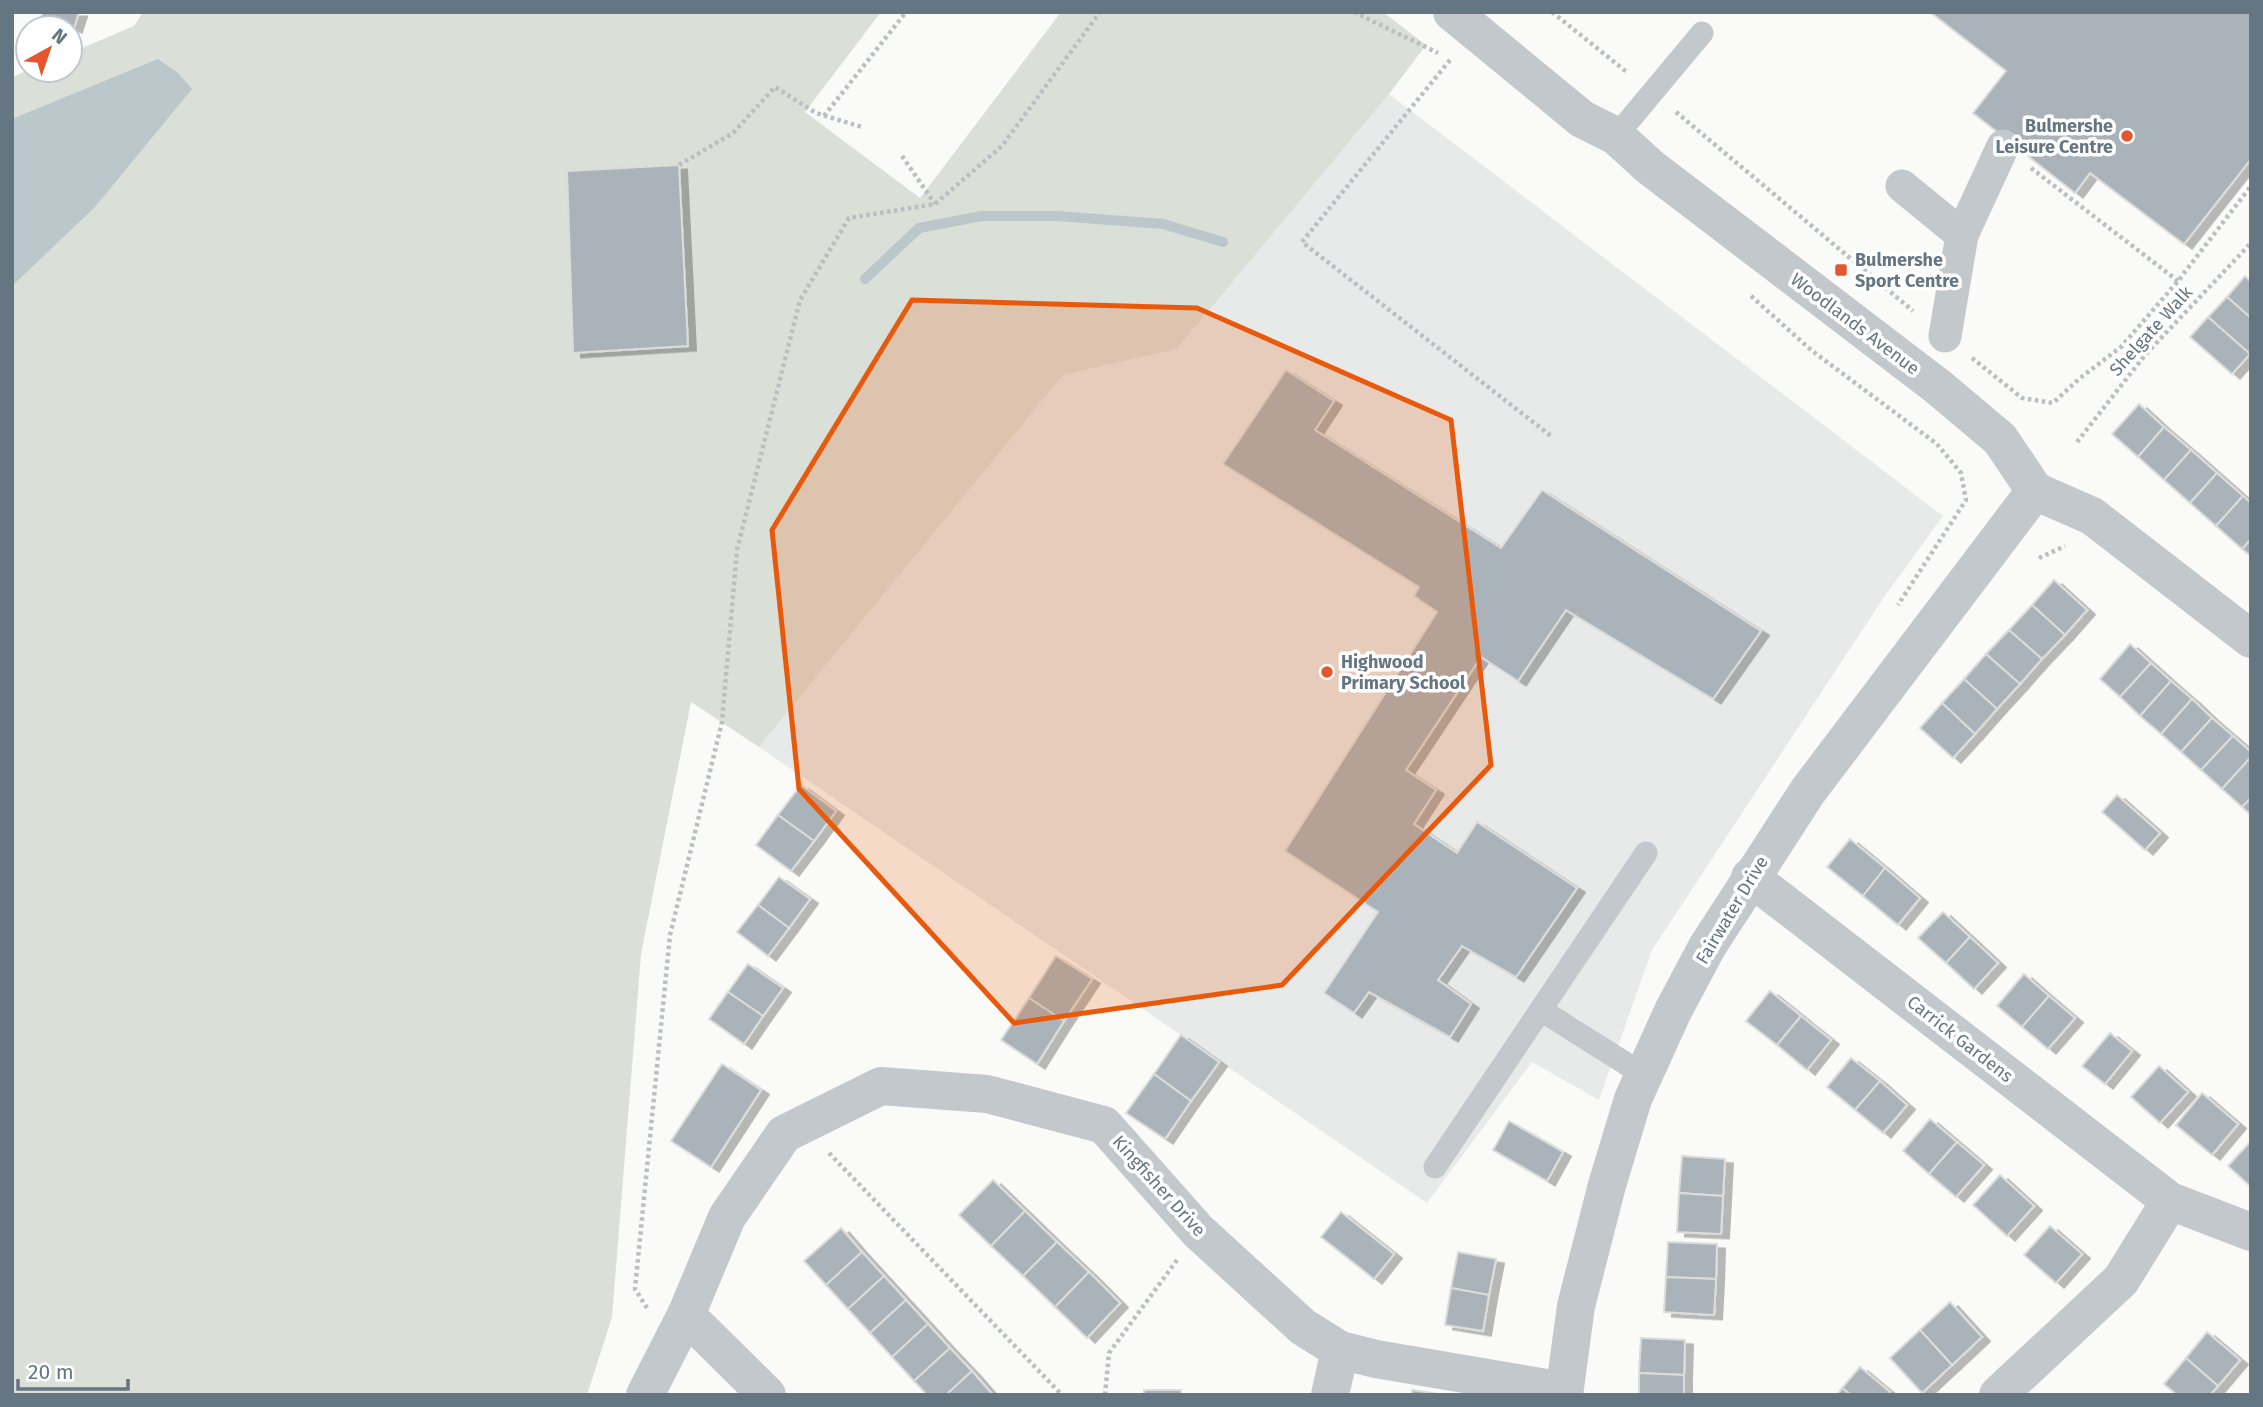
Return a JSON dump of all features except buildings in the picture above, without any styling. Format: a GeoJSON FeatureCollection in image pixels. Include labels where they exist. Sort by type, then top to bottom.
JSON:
{"type":"FeatureCollection","features":[{"type":"Feature","properties":{"kind":"street","name":"Woodlands Avenue"},"geometry":{"type":"LineString","coordinates":[[1452,12],[1582,119],[1616,136],[1650,167],[1937,386],[2000,439],[2035,491]]}},
{"type":"Feature","properties":{"kind":"street"},"geometry":{"type":"LineString","coordinates":[[1945,336],[1962,235],[2003,146]]}},
{"type":"Feature","properties":{"kind":"street"},"geometry":{"type":"LineString","coordinates":[[1902,186],[1962,235]]}},
{"type":"Feature","properties":{"kind":"street"},"geometry":{"type":"LineString","coordinates":[[2035,491],[2092,516],[2251,639]]}},
{"type":"Feature","properties":{"kind":"street","name":"Fairwater Drive"},"geometry":{"type":"LineString","coordinates":[[1564,1393],[1576,1306],[1607,1185],[1633,1099],[1707,947],[1750,877],[1832,757],[2035,491]]}},
{"type":"Feature","properties":{"kind":"street","name":"Carrick Gardens"},"geometry":{"type":"LineString","coordinates":[[1750,877],[2170,1200],[2251,1232]]}},
{"type":"Feature","properties":{"kind":"street","name":"Kingfisher Drive"},"geometry":{"type":"LineString","coordinates":[[645,1395],[678,1330],[727,1217],[784,1134],[881,1086],[987,1094],[1104,1125],[1198,1231],[1303,1327],[1340,1350],[1564,1393]]}},
{"type":"Feature","properties":{"kind":"street"},"geometry":{"type":"LineString","coordinates":[[1998,1395],[2121,1280],[2170,1200]]}},
{"type":"Feature","properties":{"kind":"street"},"geometry":{"type":"LineString","coordinates":[[678,1330],[767,1395]]}},
{"type":"Feature","properties":{"kind":"street"},"geometry":{"type":"LineString","coordinates":[[1330,1395],[1340,1350]]}},
{"type":"Feature","properties":{"kind":"lane"},"geometry":{"type":"LineString","coordinates":[[1616,136],[1702,33]]}},
{"type":"Feature","properties":{"kind":"lane"},"geometry":{"type":"LineString","coordinates":[[1435,1167],[1646,853]]}},
{"type":"Feature","properties":{"kind":"lane"},"geometry":{"type":"LineString","coordinates":[[1541,1010],[1644,1075]]}},
{"type":"Feature","properties":{"kind":"path"},"geometry":{"type":"LineString","coordinates":[[824,116],[906,12]]}},
{"type":"Feature","properties":{"kind":"path"},"geometry":{"type":"LineString","coordinates":[[678,1330],[635,1289],[670,935],[722,722],[737,550],[800,300],[849,218],[935,204],[1002,146],[1101,12]]}},
{"type":"Feature","properties":{"kind":"path"},"geometry":{"type":"LineString","coordinates":[[1354,12],[1451,59],[1461,59]]}},
{"type":"Feature","properties":{"kind":"path"},"geometry":{"type":"LineString","coordinates":[[1552,12],[1633,78]]}},
{"type":"Feature","properties":{"kind":"path"},"geometry":{"type":"LineString","coordinates":[[1451,59],[1302,242],[1551,436]]}},
{"type":"Feature","properties":{"kind":"path"},"geometry":{"type":"LineString","coordinates":[[679,165],[733,133],[775,87],[824,116],[862,127]]}},
{"type":"Feature","properties":{"kind":"path"},"geometry":{"type":"LineString","coordinates":[[1674,110],[2022,398],[2053,404],[2080,378],[2121,347],[2178,281],[2251,186]]}},
{"type":"Feature","properties":{"kind":"path"},"geometry":{"type":"LineString","coordinates":[[2003,146],[2178,281]]}},
{"type":"Feature","properties":{"kind":"path"},"geometry":{"type":"LineString","coordinates":[[902,156],[935,204]]}},
{"type":"Feature","properties":{"kind":"path","name":"Shelgate Walk"},"geometry":{"type":"LineString","coordinates":[[2077,442],[2145,355],[2251,243]]}},
{"type":"Feature","properties":{"kind":"path"},"geometry":{"type":"LineString","coordinates":[[803,1125],[1062,1395]]}},
{"type":"Feature","properties":{"kind":"path"},"geometry":{"type":"LineString","coordinates":[[1105,1395],[1109,1353],[1198,1231]]}},
{"type":"Feature","properties":{"kind":"highlighted area"},"geometry":{"type":"Polygon","coordinates":[[[912,300],[1197,308],[1451,420],[1491,765],[1282,985],[1014,1023],[799,789],[772,530],[912,300]]]}},
{"type":"Feature","properties":{"kind":"shaded area"},"geometry":{"type":"Polygon","coordinates":[[[143,12],[881,12],[805,112],[920,198],[1061,12],[1383,12],[1426,45],[1389,94],[1177,349],[1063,375],[759,747],[691,702],[641,954],[612,1317],[587,1395],[12,1395],[12,77],[14,76],[14,84],[84,84],[84,47],[134,26],[143,12]]]}},
{"type":"Feature","properties":{"kind":"shaded area"},"geometry":{"type":"Polygon","coordinates":[[[158,59],[178,73],[192,89],[94,208],[12,286],[12,119],[158,59]]]}},
{"type":"Feature","properties":{"kind":"shaded area","name":"Highwood Primary School"},"geometry":{"type":"Polygon","coordinates":[[[1389,94],[1943,516],[1884,597],[1652,950],[1599,1100],[1532,1062],[1427,1203],[759,747],[1063,375],[1177,349],[1389,94]]]}},
{"type":"Feature","properties":{"kind":"waterway"},"geometry":{"type":"LineString","coordinates":[[865,279],[919,228],[982,216],[1057,216],[1163,224],[1223,242]]}},
{"type":"Feature","properties":{"kind":"place","name":"Bulmershe Leisure Centre"},"geometry":{"type":"Point","coordinates":[2127,136]}},
{"type":"Feature","properties":{"kind":"place","name":"Bulmershe Sport Centre"},"geometry":{"type":"Point","coordinates":[1841,270]}},
{"type":"Feature","properties":{"kind":"place","name":"Highwood Primary School"},"geometry":{"type":"Point","coordinates":[1327,672]}}]}
